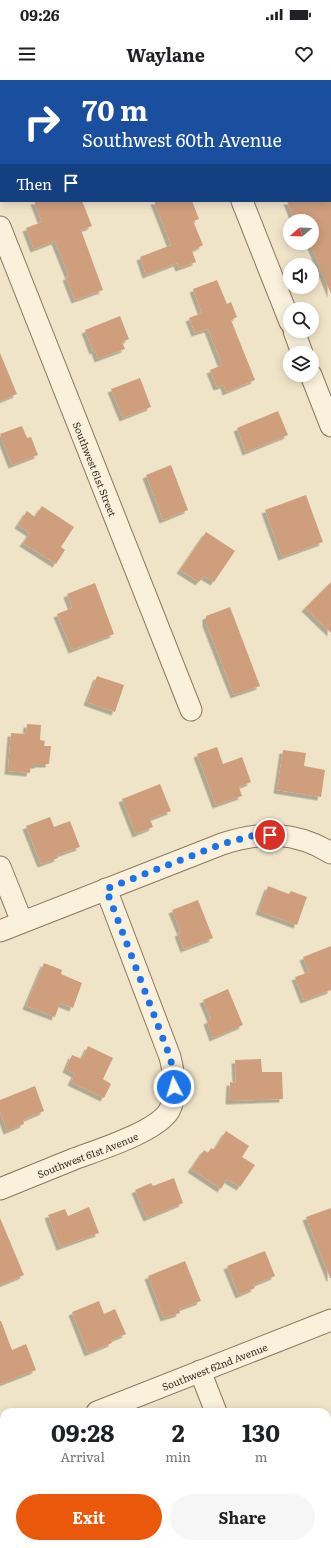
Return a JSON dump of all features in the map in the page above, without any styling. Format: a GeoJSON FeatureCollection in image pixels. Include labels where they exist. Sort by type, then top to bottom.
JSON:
{"type":"FeatureCollection","features":[{"type":"Feature","properties":{"kind":"street"},"geometry":{"type":"LineString","coordinates":[[242,202],[283,304]]}},
{"type":"Feature","properties":{"kind":"street","name":"Southwest 61st Street"},"geometry":{"type":"LineString","coordinates":[[0,227],[191,710]]}},
{"type":"Feature","properties":{"kind":"street"},"geometry":{"type":"LineString","coordinates":[[314,382],[331,426]]}},
{"type":"Feature","properties":{"kind":"street"},"geometry":{"type":"LineString","coordinates":[[0,931],[222,844],[255,835],[296,838],[309,842],[331,853]]}},
{"type":"Feature","properties":{"kind":"street"},"geometry":{"type":"LineString","coordinates":[[0,867],[22,922]]}},
{"type":"Feature","properties":{"kind":"street","name":"Southwest 61st Avenue"},"geometry":{"type":"LineString","coordinates":[[0,1189],[131,1136],[159,1121],[169,1111],[172,1104],[174,1087],[173,1070],[106,889]]}},
{"type":"Feature","properties":{"kind":"street","name":"Southwest 62nd Avenue"},"geometry":{"type":"LineString","coordinates":[[107,1408],[331,1320]]}},
{"type":"Feature","properties":{"kind":"street"},"geometry":{"type":"LineString","coordinates":[[200,1371],[214,1408]]}},
{"type":"Feature","properties":{"kind":"building"},"geometry":{"type":"Polygon","coordinates":[[[34,202],[82,202],[92,226],[81,230],[103,290],[75,300],[66,277],[69,276],[55,241],[34,249],[26,228],[42,222],[34,202]]]}},
{"type":"Feature","properties":{"kind":"building"},"geometry":{"type":"Polygon","coordinates":[[[154,202],[192,202],[199,219],[193,221],[203,245],[192,251],[196,262],[179,268],[177,263],[146,275],[140,257],[171,245],[154,202]]]}},
{"type":"Feature","properties":{"kind":"building"},"geometry":{"type":"Polygon","coordinates":[[[287,202],[331,202],[331,294],[319,265],[319,258],[316,258],[313,250],[319,250],[319,214],[292,214],[287,202]]]}},
{"type":"Feature","properties":{"kind":"building"},"geometry":{"type":"Polygon","coordinates":[[[217,280],[227,304],[231,302],[237,317],[231,320],[255,380],[226,392],[224,385],[217,387],[210,370],[222,365],[208,329],[195,333],[189,318],[202,313],[193,289],[217,280]]]}},
{"type":"Feature","properties":{"kind":"building"},"geometry":{"type":"Polygon","coordinates":[[[120,316],[129,339],[122,342],[125,349],[98,359],[95,350],[93,351],[85,330],[120,316]]]}},
{"type":"Feature","properties":{"kind":"building"},"geometry":{"type":"Polygon","coordinates":[[[0,353],[17,394],[0,401],[0,353]]]}},
{"type":"Feature","properties":{"kind":"building"},"geometry":{"type":"Polygon","coordinates":[[[140,378],[151,407],[123,418],[111,389],[140,378]]]}},
{"type":"Feature","properties":{"kind":"building"},"geometry":{"type":"Polygon","coordinates":[[[278,411],[288,435],[246,452],[237,428],[278,411]]]}},
{"type":"Feature","properties":{"kind":"building"},"geometry":{"type":"Polygon","coordinates":[[[22,426],[27,438],[31,437],[38,455],[12,465],[0,434],[22,426]]]}},
{"type":"Feature","properties":{"kind":"building"},"geometry":{"type":"Polygon","coordinates":[[[171,465],[188,510],[163,520],[146,475],[171,465]]]}},
{"type":"Feature","properties":{"kind":"building"},"geometry":{"type":"Polygon","coordinates":[[[306,495],[323,542],[282,557],[265,510],[306,495]]]}},
{"type":"Feature","properties":{"kind":"building"},"geometry":{"type":"Polygon","coordinates":[[[42,506],[74,527],[61,547],[65,550],[56,564],[23,543],[30,533],[18,525],[27,511],[35,517],[42,506]]]}},
{"type":"Feature","properties":{"kind":"building"},"geometry":{"type":"Polygon","coordinates":[[[206,532],[235,551],[214,582],[204,576],[199,582],[180,570],[206,532]]]}},
{"type":"Feature","properties":{"kind":"building"},"geometry":{"type":"Polygon","coordinates":[[[331,582],[331,633],[305,608],[331,582]]]}},
{"type":"Feature","properties":{"kind":"building"},"geometry":{"type":"Polygon","coordinates":[[[95,583],[114,634],[72,650],[57,614],[72,608],[67,594],[95,583]]]}},
{"type":"Feature","properties":{"kind":"building"},"geometry":{"type":"Polygon","coordinates":[[[230,607],[260,686],[234,695],[206,623],[206,616],[230,607]]]}},
{"type":"Feature","properties":{"kind":"building"},"geometry":{"type":"Polygon","coordinates":[[[97,676],[124,685],[115,712],[87,702],[97,676]]]}},
{"type":"Feature","properties":{"kind":"building"},"geometry":{"type":"Polygon","coordinates":[[[27,724],[41,725],[40,740],[45,741],[44,746],[51,746],[49,764],[31,765],[30,773],[8,771],[11,733],[26,734],[27,724]]]}},
{"type":"Feature","properties":{"kind":"building"},"geometry":{"type":"Polygon","coordinates":[[[217,747],[223,764],[242,757],[251,782],[239,787],[242,796],[216,805],[197,754],[217,747]]]}},
{"type":"Feature","properties":{"kind":"building"},"geometry":{"type":"Polygon","coordinates":[[[283,750],[306,753],[304,766],[325,770],[321,797],[277,790],[283,750]]]}},
{"type":"Feature","properties":{"kind":"building"},"geometry":{"type":"Polygon","coordinates":[[[160,784],[171,811],[150,819],[153,827],[136,834],[122,799],[160,784]]]}},
{"type":"Feature","properties":{"kind":"building"},"geometry":{"type":"Polygon","coordinates":[[[50,817],[54,827],[70,821],[80,847],[57,855],[58,858],[41,864],[26,826],[50,817]]]}},
{"type":"Feature","properties":{"kind":"building"},"geometry":{"type":"Polygon","coordinates":[[[268,886],[289,894],[291,891],[307,897],[297,925],[259,911],[268,886]]]}},
{"type":"Feature","properties":{"kind":"building"},"geometry":{"type":"Polygon","coordinates":[[[198,900],[213,938],[184,949],[178,933],[181,932],[172,910],[198,900]]]}},
{"type":"Feature","properties":{"kind":"building"},"geometry":{"type":"Polygon","coordinates":[[[331,946],[331,990],[304,1000],[295,977],[309,972],[303,957],[331,946]]]}},
{"type":"Feature","properties":{"kind":"building"},"geometry":{"type":"Polygon","coordinates":[[[44,963],[62,970],[61,974],[82,983],[73,1008],[60,1003],[55,1017],[26,1006],[44,963]]]}},
{"type":"Feature","properties":{"kind":"building"},"geometry":{"type":"Polygon","coordinates":[[[228,989],[243,1025],[213,1038],[207,1021],[211,1019],[203,1000],[228,989]]]}},
{"type":"Feature","properties":{"kind":"building"},"geometry":{"type":"Polygon","coordinates":[[[88,1046],[113,1058],[103,1079],[111,1084],[104,1098],[71,1082],[75,1074],[66,1069],[72,1055],[82,1059],[88,1046]]]}},
{"type":"Feature","properties":{"kind":"building"},"geometry":{"type":"Polygon","coordinates":[[[261,1059],[262,1072],[282,1072],[283,1099],[229,1101],[230,1082],[236,1083],[235,1060],[261,1059]]]}},
{"type":"Feature","properties":{"kind":"building"},"geometry":{"type":"Polygon","coordinates":[[[35,1086],[44,1111],[23,1120],[24,1124],[7,1131],[0,1111],[0,1100],[35,1086]]]}},
{"type":"Feature","properties":{"kind":"building"},"geometry":{"type":"Polygon","coordinates":[[[226,1131],[249,1146],[242,1157],[255,1165],[240,1187],[227,1179],[221,1189],[191,1169],[204,1150],[208,1153],[211,1148],[214,1150],[226,1131]]]}},
{"type":"Feature","properties":{"kind":"building"},"geometry":{"type":"Polygon","coordinates":[[[174,1178],[183,1203],[147,1218],[135,1190],[151,1183],[153,1186],[174,1178]]]}},
{"type":"Feature","properties":{"kind":"building"},"geometry":{"type":"Polygon","coordinates":[[[89,1207],[99,1233],[60,1247],[48,1215],[65,1209],[68,1216],[89,1207]]]}},
{"type":"Feature","properties":{"kind":"building"},"geometry":{"type":"Polygon","coordinates":[[[331,1208],[331,1278],[330,1278],[306,1217],[331,1208]]]}},
{"type":"Feature","properties":{"kind":"building"},"geometry":{"type":"Polygon","coordinates":[[[0,1218],[24,1275],[0,1285],[0,1218]]]}},
{"type":"Feature","properties":{"kind":"building"},"geometry":{"type":"Polygon","coordinates":[[[265,1251],[275,1276],[253,1285],[255,1288],[239,1295],[227,1266],[265,1251]]]}},
{"type":"Feature","properties":{"kind":"building"},"geometry":{"type":"Polygon","coordinates":[[[185,1261],[201,1301],[179,1309],[180,1313],[164,1318],[148,1276],[185,1261]]]}},
{"type":"Feature","properties":{"kind":"building"},"geometry":{"type":"Polygon","coordinates":[[[99,1301],[104,1314],[115,1309],[126,1334],[111,1340],[112,1343],[88,1353],[72,1312],[99,1301]]]}},
{"type":"Feature","properties":{"kind":"building"},"geometry":{"type":"Polygon","coordinates":[[[0,1321],[12,1350],[26,1344],[36,1370],[0,1384],[0,1321]]]}},
{"type":"Feature","properties":{"kind":"route"},"geometry":{"type":"LineString","coordinates":[[174,1087],[173,1070],[170,1057],[106,889],[233,840],[255,835],[270,835]]}}]}
